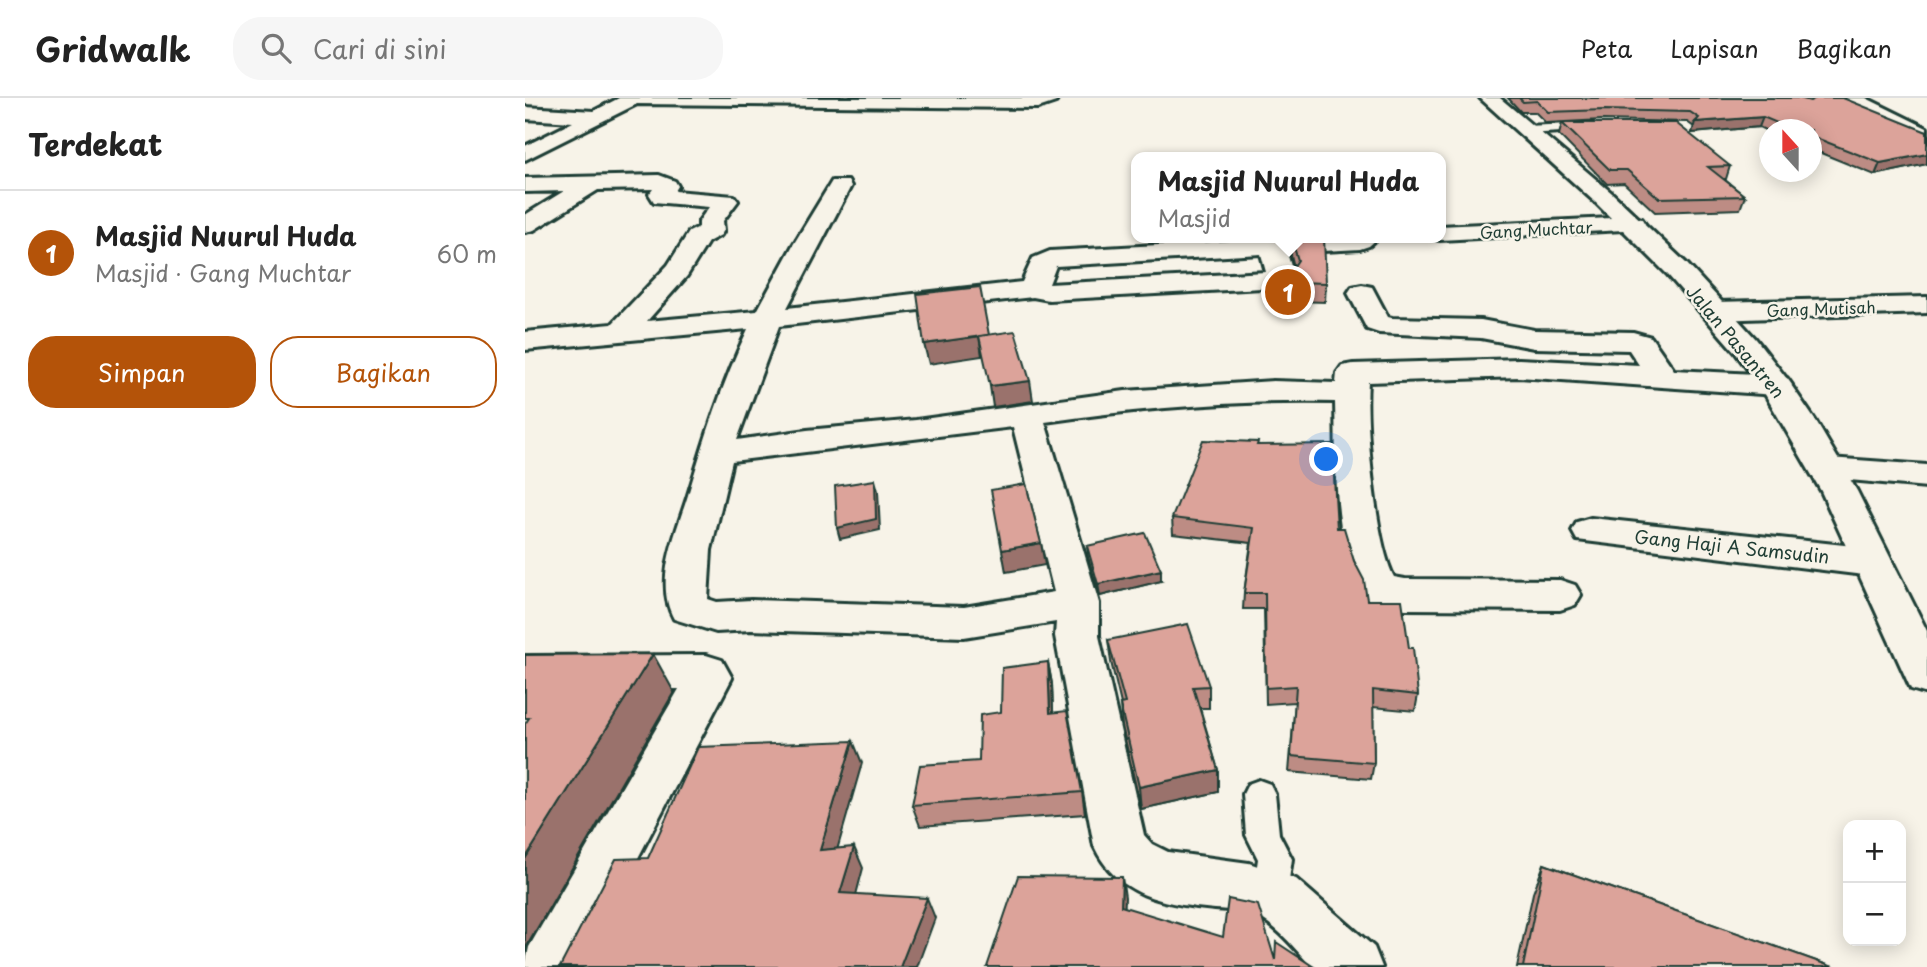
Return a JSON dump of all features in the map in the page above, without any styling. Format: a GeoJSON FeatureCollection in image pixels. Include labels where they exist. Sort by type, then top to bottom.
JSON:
{"type":"FeatureCollection","features":[{"type":"Feature","properties":{"kind":"street"},"geometry":{"type":"LineString","coordinates":[[525,155],[639,99],[1038,102],[1049,98]]}},
{"type":"Feature","properties":{"kind":"street","name":"Jalan Pasantren"},"geometry":{"type":"LineString","coordinates":[[1489,98],[1633,225],[1716,311],[1776,385],[1829,469],[1927,677]]}},
{"type":"Feature","properties":{"kind":"street"},"geometry":{"type":"LineString","coordinates":[[1851,98],[1927,136]]}},
{"type":"Feature","properties":{"kind":"street"},"geometry":{"type":"LineString","coordinates":[[525,113],[601,118]]}},
{"type":"Feature","properties":{"kind":"street"},"geometry":{"type":"LineString","coordinates":[[525,185],[659,182],[667,186],[661,194],[662,197],[726,201],[709,225],[714,228],[698,237],[678,270],[622,331]]}},
{"type":"Feature","properties":{"kind":"street"},"geometry":{"type":"LineString","coordinates":[[525,225],[593,183]]}},
{"type":"Feature","properties":{"kind":"street"},"geometry":{"type":"LineString","coordinates":[[840,186],[807,240],[766,319],[722,433],[697,527],[685,592],[689,608],[716,617],[964,622],[1078,603]]}},
{"type":"Feature","properties":{"kind":"street","name":"Gang Muchtar"},"geometry":{"type":"LineString","coordinates":[[1446,233],[1633,225]]}},
{"type":"Feature","properties":{"kind":"street"},"geometry":{"type":"LineString","coordinates":[[525,341],[766,319],[1033,289],[1049,292],[1282,279],[1272,247],[1331,243]]}},
{"type":"Feature","properties":{"kind":"street"},"geometry":{"type":"LineString","coordinates":[[1362,293],[1377,323],[1406,327],[1481,329],[1534,340],[1633,341],[1640,343],[1662,376]]}},
{"type":"Feature","properties":{"kind":"street","name":"Gang Mutisah"},"geometry":{"type":"LineString","coordinates":[[1716,311],[1927,305]]}},
{"type":"Feature","properties":{"kind":"street"},"geometry":{"type":"LineString","coordinates":[[1406,327],[1419,369]]}},
{"type":"Feature","properties":{"kind":"street"},"geometry":{"type":"LineString","coordinates":[[1560,595],[1405,594],[1380,588],[1369,569],[1360,513],[1351,393],[1353,373],[1519,368],[1776,385]]}},
{"type":"Feature","properties":{"kind":"street"},"geometry":{"type":"LineString","coordinates":[[718,453],[807,440],[916,430],[1125,401],[1273,391],[1351,393]]}},
{"type":"Feature","properties":{"kind":"street"},"geometry":{"type":"LineString","coordinates":[[1026,413],[1078,603],[1077,636],[1120,846],[1129,861],[1150,873],[1270,893],[1353,967]]}},
{"type":"Feature","properties":{"kind":"street"},"geometry":{"type":"LineString","coordinates":[[1829,469],[1927,476]]}},
{"type":"Feature","properties":{"kind":"street","name":"Gang Haji A Samsudin"},"geometry":{"type":"LineString","coordinates":[[1591,531],[1872,562]]}},
{"type":"Feature","properties":{"kind":"street"},"geometry":{"type":"LineString","coordinates":[[525,673],[706,672],[709,678],[550,967]]}},
{"type":"Feature","properties":{"kind":"lane"},"geometry":{"type":"LineString","coordinates":[[1527,130],[1602,127]]}},
{"type":"Feature","properties":{"kind":"lane"},"geometry":{"type":"LineString","coordinates":[[1259,794],[1263,835],[1275,859],[1270,893]]}},
{"type":"Feature","properties":{"kind":"building"},"geometry":{"type":"Polygon","coordinates":[[[1519,98],[1799,98],[1810,101],[1816,98],[1843,98],[1927,132],[1927,154],[1880,163],[1822,140],[1822,119],[1763,117],[1695,122],[1699,118],[1690,112],[1548,112],[1537,101],[1523,102],[1519,98]]]}},
{"type":"Feature","properties":{"kind":"building"},"geometry":{"type":"Polygon","coordinates":[[[1562,123],[1676,123],[1730,166],[1708,167],[1745,196],[1659,198],[1627,170],[1610,170],[1562,123]]]}},
{"type":"Feature","properties":{"kind":"building"},"geometry":{"type":"Polygon","coordinates":[[[1293,243],[1324,243],[1326,283],[1297,282],[1292,269],[1298,260],[1293,243]]]}},
{"type":"Feature","properties":{"kind":"building"},"geometry":{"type":"Polygon","coordinates":[[[980,287],[989,335],[924,344],[917,294],[980,287]]]}},
{"type":"Feature","properties":{"kind":"building"},"geometry":{"type":"Polygon","coordinates":[[[1015,331],[1030,381],[990,386],[979,336],[1015,331]]]}},
{"type":"Feature","properties":{"kind":"building"},"geometry":{"type":"Polygon","coordinates":[[[1203,440],[1258,442],[1257,445],[1332,444],[1337,528],[1344,528],[1354,561],[1364,580],[1367,600],[1402,600],[1409,648],[1413,648],[1418,695],[1373,690],[1374,763],[1291,756],[1296,686],[1266,688],[1265,593],[1244,593],[1254,528],[1172,518],[1203,440]]]}},
{"type":"Feature","properties":{"kind":"building"},"geometry":{"type":"Polygon","coordinates":[[[875,480],[876,519],[837,528],[835,486],[875,480]]]}},
{"type":"Feature","properties":{"kind":"building"},"geometry":{"type":"Polygon","coordinates":[[[1026,484],[1041,543],[1002,550],[991,490],[1026,484]]]}},
{"type":"Feature","properties":{"kind":"building"},"geometry":{"type":"Polygon","coordinates":[[[1145,533],[1161,570],[1098,584],[1087,546],[1145,533]]]}},
{"type":"Feature","properties":{"kind":"building"},"geometry":{"type":"Polygon","coordinates":[[[1188,624],[1209,686],[1193,687],[1218,770],[1139,787],[1120,704],[1125,703],[1108,640],[1188,624]]]}},
{"type":"Feature","properties":{"kind":"building"},"geometry":{"type":"Polygon","coordinates":[[[653,654],[525,859],[525,724],[529,718],[525,718],[525,655],[653,654]]]}},
{"type":"Feature","properties":{"kind":"building"},"geometry":{"type":"Polygon","coordinates":[[[1048,662],[1050,713],[1067,711],[1082,792],[912,805],[920,765],[979,761],[980,715],[1001,712],[1002,668],[1048,662]]]}},
{"type":"Feature","properties":{"kind":"building"},"geometry":{"type":"Polygon","coordinates":[[[853,741],[820,850],[854,847],[840,893],[927,898],[900,967],[560,967],[616,859],[648,858],[698,747],[853,741]]]}},
{"type":"Feature","properties":{"kind":"building"},"geometry":{"type":"Polygon","coordinates":[[[1544,864],[1833,967],[1523,967],[1544,864]]]}},
{"type":"Feature","properties":{"kind":"building"},"geometry":{"type":"Polygon","coordinates":[[[1018,876],[1122,877],[1121,906],[1223,937],[1228,899],[1258,905],[1275,960],[1276,942],[1314,967],[987,967],[1018,876]]]}},
{"type":"Feature","properties":{"kind":"place","name":"Masjid Nuurul Huda"},"geometry":{"type":"Point","coordinates":[1288,292]}}]}
